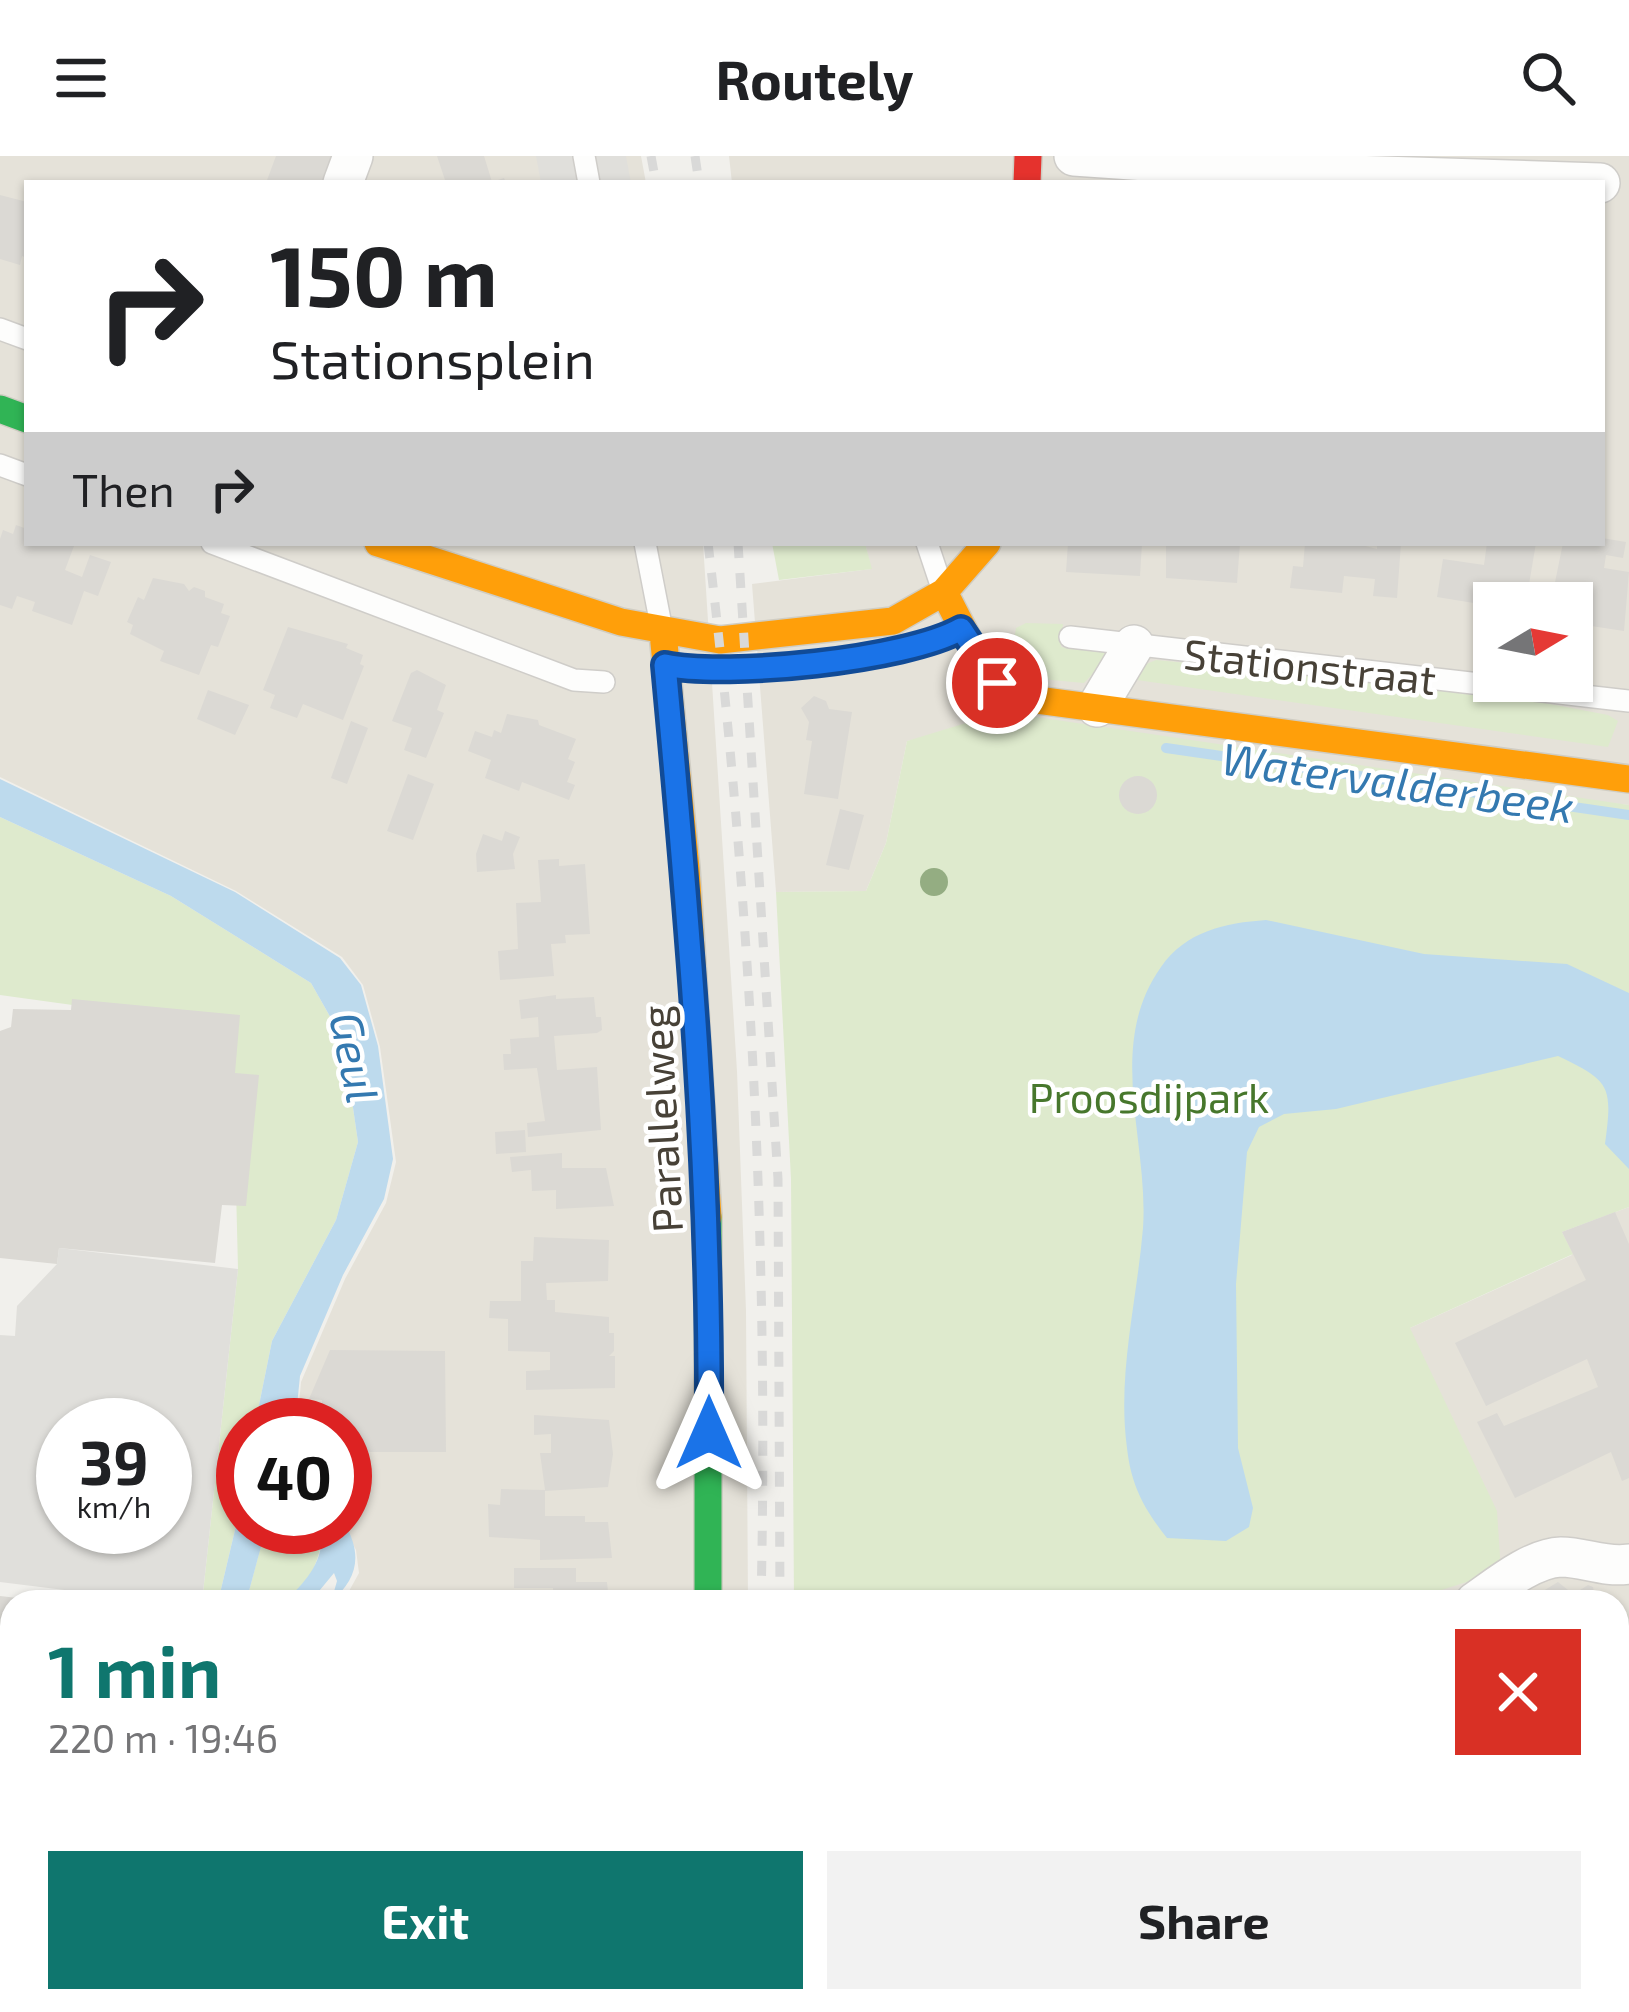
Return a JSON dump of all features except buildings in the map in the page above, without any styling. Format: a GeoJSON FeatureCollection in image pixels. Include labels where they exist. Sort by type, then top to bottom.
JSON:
{"type":"FeatureCollection","features":[{"type":"Feature","properties":{"kind":"street"},"geometry":{"type":"LineString","coordinates":[[1074,156],[1351,165],[1559,180]]}},
{"type":"Feature","properties":{"kind":"street"},"geometry":{"type":"LineString","coordinates":[[386,546],[662,633],[745,640],[869,626],[907,615],[997,550]]}},
{"type":"Feature","properties":{"kind":"street"},"geometry":{"type":"LineString","coordinates":[[473,577],[598,645]]}},
{"type":"Feature","properties":{"kind":"street","name":"Stationstraat"},"geometry":{"type":"LineString","coordinates":[[944,592],[981,662],[1012,695],[1629,779]]}},
{"type":"Feature","properties":{"kind":"street"},"geometry":{"type":"LineString","coordinates":[[934,642],[961,629],[989,599]]}},
{"type":"Feature","properties":{"kind":"street","name":"Parallelweg"},"geometry":{"type":"LineString","coordinates":[[662,633],[688,892],[708,1216],[708,1590]]}},
{"type":"Feature","properties":{"kind":"street","name":"Stationstraat"},"geometry":{"type":"LineString","coordinates":[[1097,706],[1134,645]]}},
{"type":"Feature","properties":{"kind":"street"},"geometry":{"type":"LineString","coordinates":[[631,656],[700,670]]}},
{"type":"Feature","properties":{"kind":"street"},"geometry":{"type":"LineString","coordinates":[[1492,1590],[1557,1557],[1616,1567],[1629,1564]]}},
{"type":"Feature","properties":{"kind":"lane"},"geometry":{"type":"LineString","coordinates":[[226,546],[574,680],[604,682]]}},
{"type":"Feature","properties":{"kind":"lane"},"geometry":{"type":"LineString","coordinates":[[646,546],[662,633]]}},
{"type":"Feature","properties":{"kind":"lane"},"geometry":{"type":"LineString","coordinates":[[929,551],[944,592]]}},
{"type":"Feature","properties":{"kind":"lane","name":"Stationstraat"},"geometry":{"type":"LineString","coordinates":[[1070,637],[1629,701]]}},
{"type":"Feature","properties":{"kind":"shaded area"},"geometry":{"type":"Polygon","coordinates":[[[0,156],[641,156],[645,180],[24,180],[24,546],[703,546],[737,1071],[746,1311],[748,1590],[350,1590],[359,1573],[357,1554],[372,1554],[372,1398],[300,1398],[301,1382],[345,1279],[386,1203],[396,1162],[380,1047],[363,985],[342,957],[236,891],[0,777],[0,156]]]}},
{"type":"Feature","properties":{"kind":"shaded area"},"geometry":{"type":"Polygon","coordinates":[[[536,156],[626,156],[630,180],[540,180],[536,156]]]}},
{"type":"Feature","properties":{"kind":"shaded area"},"geometry":{"type":"Polygon","coordinates":[[[729,156],[1629,156],[1629,805],[945,733],[907,741],[886,843],[866,891],[776,892],[752,584],[871,569],[866,546],[1605,546],[1605,180],[732,180],[729,156]]]}},
{"type":"Feature","properties":{"kind":"shaded area"},"geometry":{"type":"Polygon","coordinates":[[[1629,1207],[1629,1590],[1433,1590],[1440,1587],[1410,1328],[1572,1255],[1562,1232],[1629,1207]]]}},
{"type":"Feature","properties":{"kind":"shaded area"},"geometry":{"type":"Polygon","coordinates":[[[59,1248],[238,1269],[224,1398],[216,1398],[216,1472],[203,1590],[64,1590],[0,1582],[0,1335],[15,1336],[17,1306],[57,1264],[59,1248]]]}},
{"type":"Feature","properties":{"kind":"green space"},"geometry":{"type":"Polygon","coordinates":[[[773,546],[866,546],[872,569],[779,580],[773,546]]]}},
{"type":"Feature","properties":{"kind":"green space"},"geometry":{"type":"Polygon","coordinates":[[[1026,623],[1063,624],[1061,647],[1113,652],[1084,683],[1030,678],[1014,639],[1016,628],[1026,623]]]}},
{"type":"Feature","properties":{"kind":"green space"},"geometry":{"type":"Polygon","coordinates":[[[1156,660],[1473,691],[1473,702],[1540,702],[1618,721],[1608,747],[1137,680],[1134,669],[1156,660]]]}},
{"type":"Feature","properties":{"kind":"green space","name":"Proosdijpark"},"geometry":{"type":"Polygon","coordinates":[[[1002,712],[1629,805],[1629,1207],[1562,1232],[1573,1254],[1410,1328],[1497,1511],[1501,1571],[1442,1590],[794,1590],[791,1179],[776,892],[866,891],[886,843],[907,741],[1002,712]]]}},
{"type":"Feature","properties":{"kind":"green space"},"geometry":{"type":"Polygon","coordinates":[[[0,817],[171,896],[311,983],[332,1020],[350,1087],[358,1142],[336,1220],[272,1341],[260,1398],[224,1398],[238,1269],[232,1027],[0,995],[0,817]]]}},
{"type":"Feature","properties":{"kind":"green space"},"geometry":{"type":"Polygon","coordinates":[[[216,1472],[216,1554],[229,1554],[221,1590],[203,1590],[216,1472]]]}},
{"type":"Feature","properties":{"kind":"green space"},"geometry":{"type":"Polygon","coordinates":[[[259,1554],[318,1554],[299,1590],[249,1590],[259,1554]]]}},
{"type":"Feature","properties":{"kind":"water","name":"Geul"},"geometry":{"type":"Polygon","coordinates":[[[0,779],[235,892],[340,958],[361,985],[378,1046],[393,1159],[384,1199],[343,1275],[300,1376],[298,1398],[260,1398],[272,1341],[336,1220],[358,1142],[350,1087],[332,1020],[311,983],[171,896],[0,817],[0,779]]]}},
{"type":"Feature","properties":{"kind":"water"},"geometry":{"type":"Polygon","coordinates":[[[1266,920],[1424,954],[1567,964],[1629,993],[1629,1169],[1605,1144],[1608,1109],[1604,1087],[1558,1056],[1336,1109],[1284,1114],[1259,1127],[1247,1152],[1236,1284],[1238,1448],[1253,1508],[1249,1527],[1226,1541],[1167,1538],[1135,1485],[1125,1420],[1126,1365],[1143,1228],[1133,1094],[1135,1029],[1144,997],[1161,967],[1182,945],[1221,927],[1266,920]]]}},
{"type":"Feature","properties":{"kind":"water"},"geometry":{"type":"Polygon","coordinates":[[[229,1554],[259,1554],[249,1590],[221,1590],[229,1554]]]}},
{"type":"Feature","properties":{"kind":"water"},"geometry":{"type":"Polygon","coordinates":[[[319,1554],[355,1554],[352,1576],[342,1590],[334,1590],[334,1573],[320,1590],[296,1590],[319,1554]]]}},
{"type":"Feature","properties":{"kind":"waterway","name":"Watervalderbeek"},"geometry":{"type":"LineString","coordinates":[[1166,748],[1629,815]]}},
{"type":"Feature","properties":{"kind":"railway"},"geometry":{"type":"LineString","coordinates":[[651,156],[655,180]]}},
{"type":"Feature","properties":{"kind":"railway"},"geometry":{"type":"LineString","coordinates":[[695,156],[699,180]]}},
{"type":"Feature","properties":{"kind":"railway"},"geometry":{"type":"LineString","coordinates":[[708,546],[735,807],[753,1071],[762,1337],[761,1590]]}},
{"type":"Feature","properties":{"kind":"railway"},"geometry":{"type":"LineString","coordinates":[[738,546],[778,1179],[780,1590]]}},
{"type":"Feature","properties":{"kind":"traffic: fast"},"geometry":{"type":"LineString","coordinates":[[0,409],[24,418]]}},
{"type":"Feature","properties":{"kind":"traffic: fast"},"geometry":{"type":"LineString","coordinates":[[708,1217],[708,1590]]}},
{"type":"Feature","properties":{"kind":"traffic: slow"},"geometry":{"type":"LineString","coordinates":[[387,546],[621,622],[720,640],[893,621],[944,592],[984,546]]}},
{"type":"Feature","properties":{"kind":"traffic: slow"},"geometry":{"type":"LineString","coordinates":[[944,592],[983,668],[1022,698],[1629,779]]}},
{"type":"Feature","properties":{"kind":"traffic: slow"},"geometry":{"type":"LineString","coordinates":[[663,633],[686,868],[708,1217]]}},
{"type":"Feature","properties":{"kind":"traffic: jam"},"geometry":{"type":"LineString","coordinates":[[1027,180],[1028,156]]}},
{"type":"Feature","properties":{"kind":"route"},"geometry":{"type":"LineString","coordinates":[[709,1433],[708,1216],[695,985],[665,665],[723,670],[833,658],[918,647],[961,629],[997,683]]}}]}
